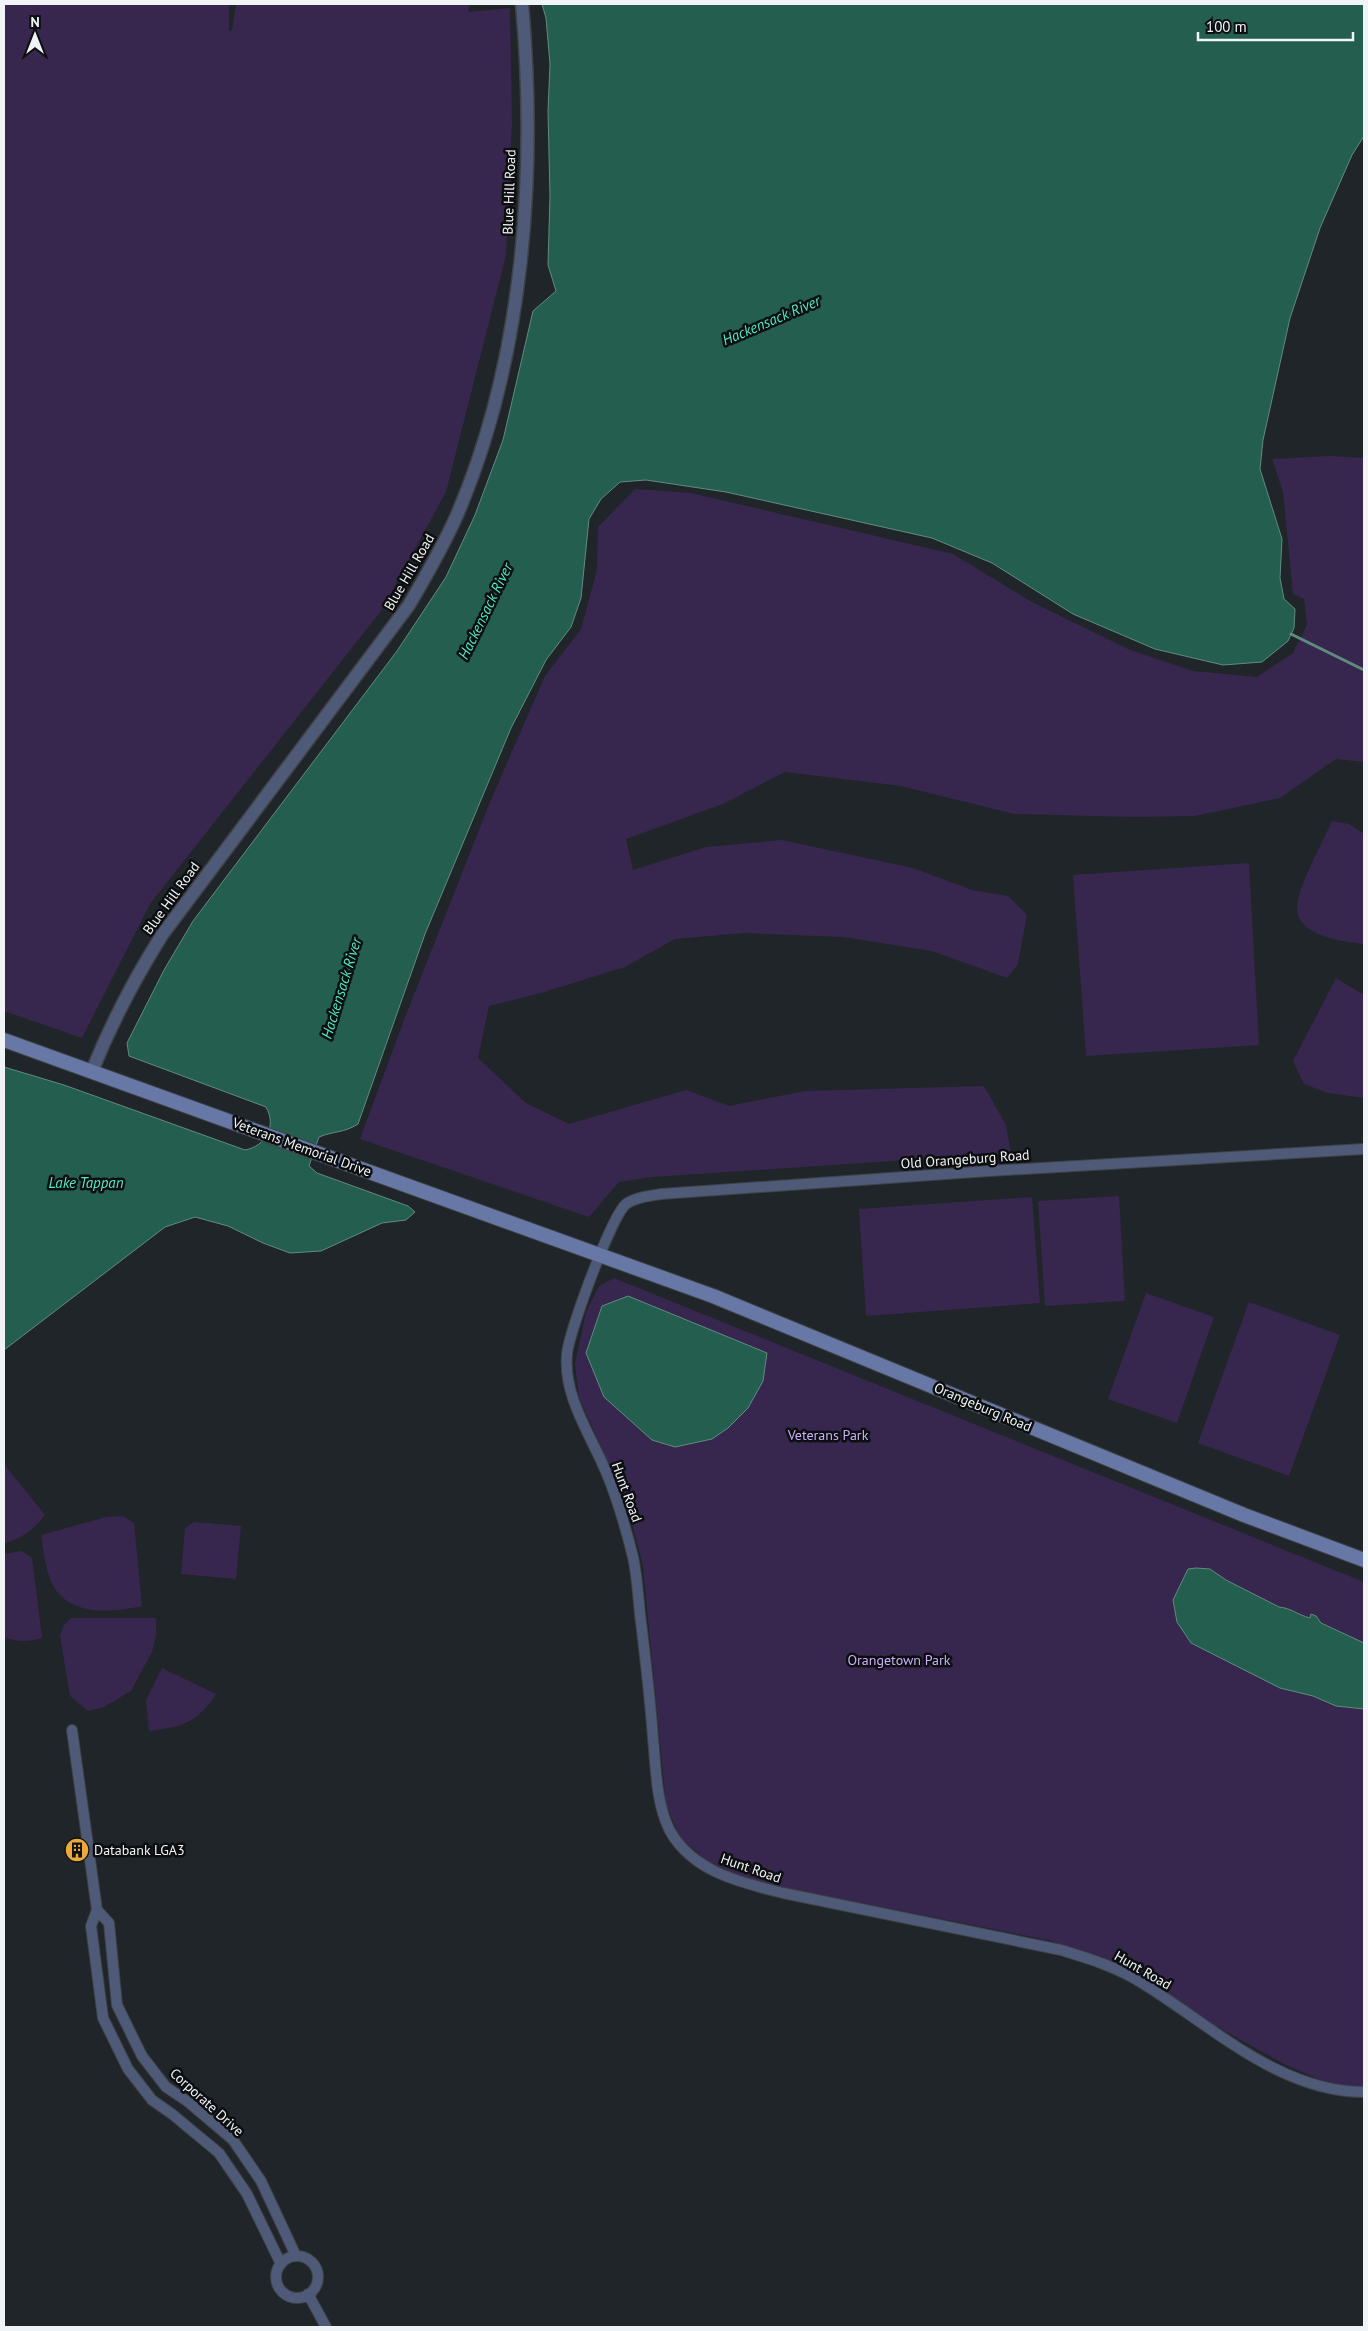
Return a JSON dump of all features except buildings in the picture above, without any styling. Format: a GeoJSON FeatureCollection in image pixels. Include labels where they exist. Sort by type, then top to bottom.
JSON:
{"type":"FeatureCollection","features":[{"type":"Feature","properties":{"kind":"main road","name":"Veterans Memorial Drive"},"geometry":{"type":"LineString","coordinates":[[4,1040],[601,1254]]}},
{"type":"Feature","properties":{"kind":"main road","name":"Orangeburg Road"},"geometry":{"type":"LineString","coordinates":[[601,1254],[713,1296],[1244,1516],[1364,1560]]}},
{"type":"Feature","properties":{"kind":"street","name":"Blue Hill Road"},"geometry":{"type":"LineString","coordinates":[[92,1071],[144,964],[162,935],[409,605],[437,558],[457,514],[474,470],[493,408],[511,331],[521,266],[525,204],[526,103],[526,52],[522,4]]}},
{"type":"Feature","properties":{"kind":"street","name":"Old Orangeburg Road"},"geometry":{"type":"LineString","coordinates":[[601,1254],[611,1227],[625,1205],[632,1200],[661,1194],[989,1171],[1364,1149]]}},
{"type":"Feature","properties":{"kind":"street","name":"Hunt Road"},"geometry":{"type":"LineString","coordinates":[[601,1254],[571,1334],[567,1353],[567,1373],[575,1406],[617,1500],[634,1559],[657,1781],[670,1831],[687,1852],[712,1870],[741,1882],[783,1893],[1061,1950],[1106,1963],[1141,1982],[1250,2054],[1285,2074],[1315,2086],[1341,2092],[1364,2092]]}},
{"type":"Feature","properties":{"kind":"street","name":"Corporate Drive"},"geometry":{"type":"LineString","coordinates":[[72,1730],[97,1910],[91,1926],[103,2018],[124,2061],[152,2100],[172,2114],[216,2151],[247,2194],[281,2264],[276,2276],[280,2289],[292,2296],[299,2297],[308,2294]]}},
{"type":"Feature","properties":{"kind":"street","name":"Corporate Drive"},"geometry":{"type":"LineString","coordinates":[[97,1910],[109,1922],[117,2005],[142,2056],[166,2087],[187,2101],[230,2138],[262,2181],[296,2256]]}},
{"type":"Feature","properties":{"kind":"street"},"geometry":{"type":"LineString","coordinates":[[216,2151],[230,2138]]}},
{"type":"Feature","properties":{"kind":"street"},"geometry":{"type":"LineString","coordinates":[[254,2209],[271,2202]]}},
{"type":"Feature","properties":{"kind":"street"},"geometry":{"type":"LineString","coordinates":[[281,2264],[286,2259],[296,2256],[310,2261],[318,2272],[316,2286],[308,2294],[326,2327]]}},
{"type":"Feature","properties":{"kind":"green space"},"geometry":{"type":"Polygon","coordinates":[[[4,4],[229,4],[229,31],[232,30],[236,4],[470,4],[468,12],[510,8],[512,122],[506,255],[446,492],[381,611],[150,904],[82,1038],[4,1011],[4,4]]]}},
{"type":"Feature","properties":{"kind":"green space"},"geometry":{"type":"Polygon","coordinates":[[[1329,456],[1364,458],[1364,762],[1336,759],[1280,798],[1195,816],[1135,817],[1014,814],[901,786],[785,772],[723,804],[626,839],[633,870],[706,847],[782,840],[913,868],[972,890],[1008,896],[1027,915],[1018,964],[1007,978],[932,951],[843,937],[744,933],[675,939],[625,967],[544,992],[489,1006],[478,1058],[526,1103],[569,1124],[686,1090],[729,1106],[805,1091],[984,1086],[1006,1125],[1011,1153],[652,1177],[619,1182],[589,1217],[360,1139],[404,1020],[490,802],[545,676],[581,629],[597,570],[598,527],[635,489],[691,493],[953,554],[1032,602],[1128,649],[1193,671],[1257,677],[1293,653],[1307,625],[1304,599],[1293,594],[1283,492],[1272,459],[1329,456]]]}},
{"type":"Feature","properties":{"kind":"green space"},"geometry":{"type":"Polygon","coordinates":[[[1332,821],[1349,824],[1364,834],[1364,944],[1346,942],[1324,936],[1305,926],[1299,919],[1298,901],[1305,878],[1332,821]]]}},
{"type":"Feature","properties":{"kind":"green space"},"geometry":{"type":"Polygon","coordinates":[[[1249,863],[1259,1045],[1086,1056],[1073,875],[1249,863]]]}},
{"type":"Feature","properties":{"kind":"green space"},"geometry":{"type":"Polygon","coordinates":[[[1336,978],[1364,995],[1364,1098],[1328,1093],[1304,1084],[1293,1061],[1336,978]]]}},
{"type":"Feature","properties":{"kind":"green space"},"geometry":{"type":"Polygon","coordinates":[[[1119,1196],[1125,1301],[1045,1306],[1038,1201],[1119,1196]]]}},
{"type":"Feature","properties":{"kind":"green space"},"geometry":{"type":"Polygon","coordinates":[[[1032,1197],[1040,1303],[866,1316],[859,1209],[1032,1197]]]}},
{"type":"Feature","properties":{"kind":"green space","name":"Orangetown Park"},"geometry":{"type":"Polygon","coordinates":[[[614,1278],[1364,1582],[1364,2087],[1345,2087],[1318,2079],[1286,2065],[1205,2020],[1126,1968],[1048,1940],[746,1880],[706,1860],[680,1838],[666,1805],[643,1566],[627,1504],[579,1398],[575,1364],[586,1312],[599,1286],[614,1278]]]}},
{"type":"Feature","properties":{"kind":"green space"},"geometry":{"type":"Polygon","coordinates":[[[1146,1293],[1214,1317],[1177,1423],[1108,1399],[1146,1293]]]}},
{"type":"Feature","properties":{"kind":"green space"},"geometry":{"type":"Polygon","coordinates":[[[1249,1302],[1340,1335],[1289,1476],[1198,1443],[1249,1302]]]}},
{"type":"Feature","properties":{"kind":"green space"},"geometry":{"type":"Polygon","coordinates":[[[4,1464],[45,1515],[27,1533],[4,1543],[4,1464]]]}},
{"type":"Feature","properties":{"kind":"green space"},"geometry":{"type":"Polygon","coordinates":[[[123,1516],[134,1523],[142,1606],[110,1611],[87,1609],[67,1601],[59,1594],[51,1581],[46,1566],[41,1535],[106,1517],[123,1516]]]}},
{"type":"Feature","properties":{"kind":"green space"},"geometry":{"type":"Polygon","coordinates":[[[194,1522],[241,1526],[236,1579],[181,1574],[185,1528],[194,1522]]]}},
{"type":"Feature","properties":{"kind":"green space"},"geometry":{"type":"Polygon","coordinates":[[[22,1551],[32,1558],[42,1638],[27,1641],[18,1641],[4,1637],[4,1554],[22,1551]]]}},
{"type":"Feature","properties":{"kind":"green space"},"geometry":{"type":"Polygon","coordinates":[[[71,1618],[156,1618],[156,1635],[152,1652],[131,1691],[104,1707],[88,1711],[70,1696],[60,1636],[64,1625],[71,1618]]]}},
{"type":"Feature","properties":{"kind":"green space"},"geometry":{"type":"Polygon","coordinates":[[[162,1668],[216,1694],[202,1711],[188,1722],[171,1728],[149,1731],[146,1700],[162,1668]]]}},
{"type":"Feature","properties":{"kind":"water"},"geometry":{"type":"Polygon","coordinates":[[[542,4],[1364,4],[1364,136],[1352,155],[1320,228],[1290,318],[1263,440],[1260,469],[1282,539],[1280,578],[1284,599],[1295,609],[1294,628],[1288,641],[1262,662],[1223,665],[1155,649],[1073,614],[992,563],[932,538],[726,492],[646,480],[620,482],[601,499],[589,519],[581,598],[571,627],[546,660],[511,728],[425,934],[358,1124],[348,1129],[319,1137],[309,1166],[317,1173],[408,1206],[415,1212],[406,1220],[382,1223],[321,1251],[290,1253],[263,1243],[228,1226],[195,1217],[165,1227],[4,1350],[4,1067],[64,1085],[245,1150],[259,1144],[268,1134],[270,1121],[266,1107],[129,1056],[127,1043],[164,970],[193,921],[397,651],[446,577],[475,515],[503,440],[533,311],[556,291],[548,265],[550,196],[548,111],[550,64],[546,18],[542,4]]]}},
{"type":"Feature","properties":{"kind":"water"},"geometry":{"type":"Polygon","coordinates":[[[628,1296],[767,1353],[763,1381],[748,1408],[728,1428],[712,1439],[675,1447],[652,1440],[604,1397],[586,1353],[602,1306],[628,1296]]]}},
{"type":"Feature","properties":{"kind":"water"},"geometry":{"type":"Polygon","coordinates":[[[1188,1569],[1210,1569],[1226,1580],[1279,1607],[1310,1618],[1311,1614],[1316,1616],[1321,1623],[1364,1643],[1364,1709],[1336,1706],[1313,1696],[1280,1688],[1191,1643],[1177,1622],[1173,1600],[1188,1569]]]}},
{"type":"Feature","properties":{"kind":"waterway"},"geometry":{"type":"LineString","coordinates":[[1291,634],[1364,670]]}},
{"type":"Feature","properties":{"kind":"place","name":"Databank LGA3"},"geometry":{"type":"Point","coordinates":[77,1850]}},
{"type":"Feature","properties":{"kind":"water label","name":"Hackensack River"},"geometry":{"type":"Point","coordinates":[771,320]}},
{"type":"Feature","properties":{"kind":"water label","name":"Hackensack River"},"geometry":{"type":"Point","coordinates":[485,611]}},
{"type":"Feature","properties":{"kind":"water label","name":"Hackensack River"},"geometry":{"type":"Point","coordinates":[341,988]}},
{"type":"Feature","properties":{"kind":"water label","name":"Lake Tappan"},"geometry":{"type":"Point","coordinates":[86,1182]}},
{"type":"Feature","properties":{"kind":"park label","name":"Veterans Park"},"geometry":{"type":"Point","coordinates":[828,1435]}}]}
